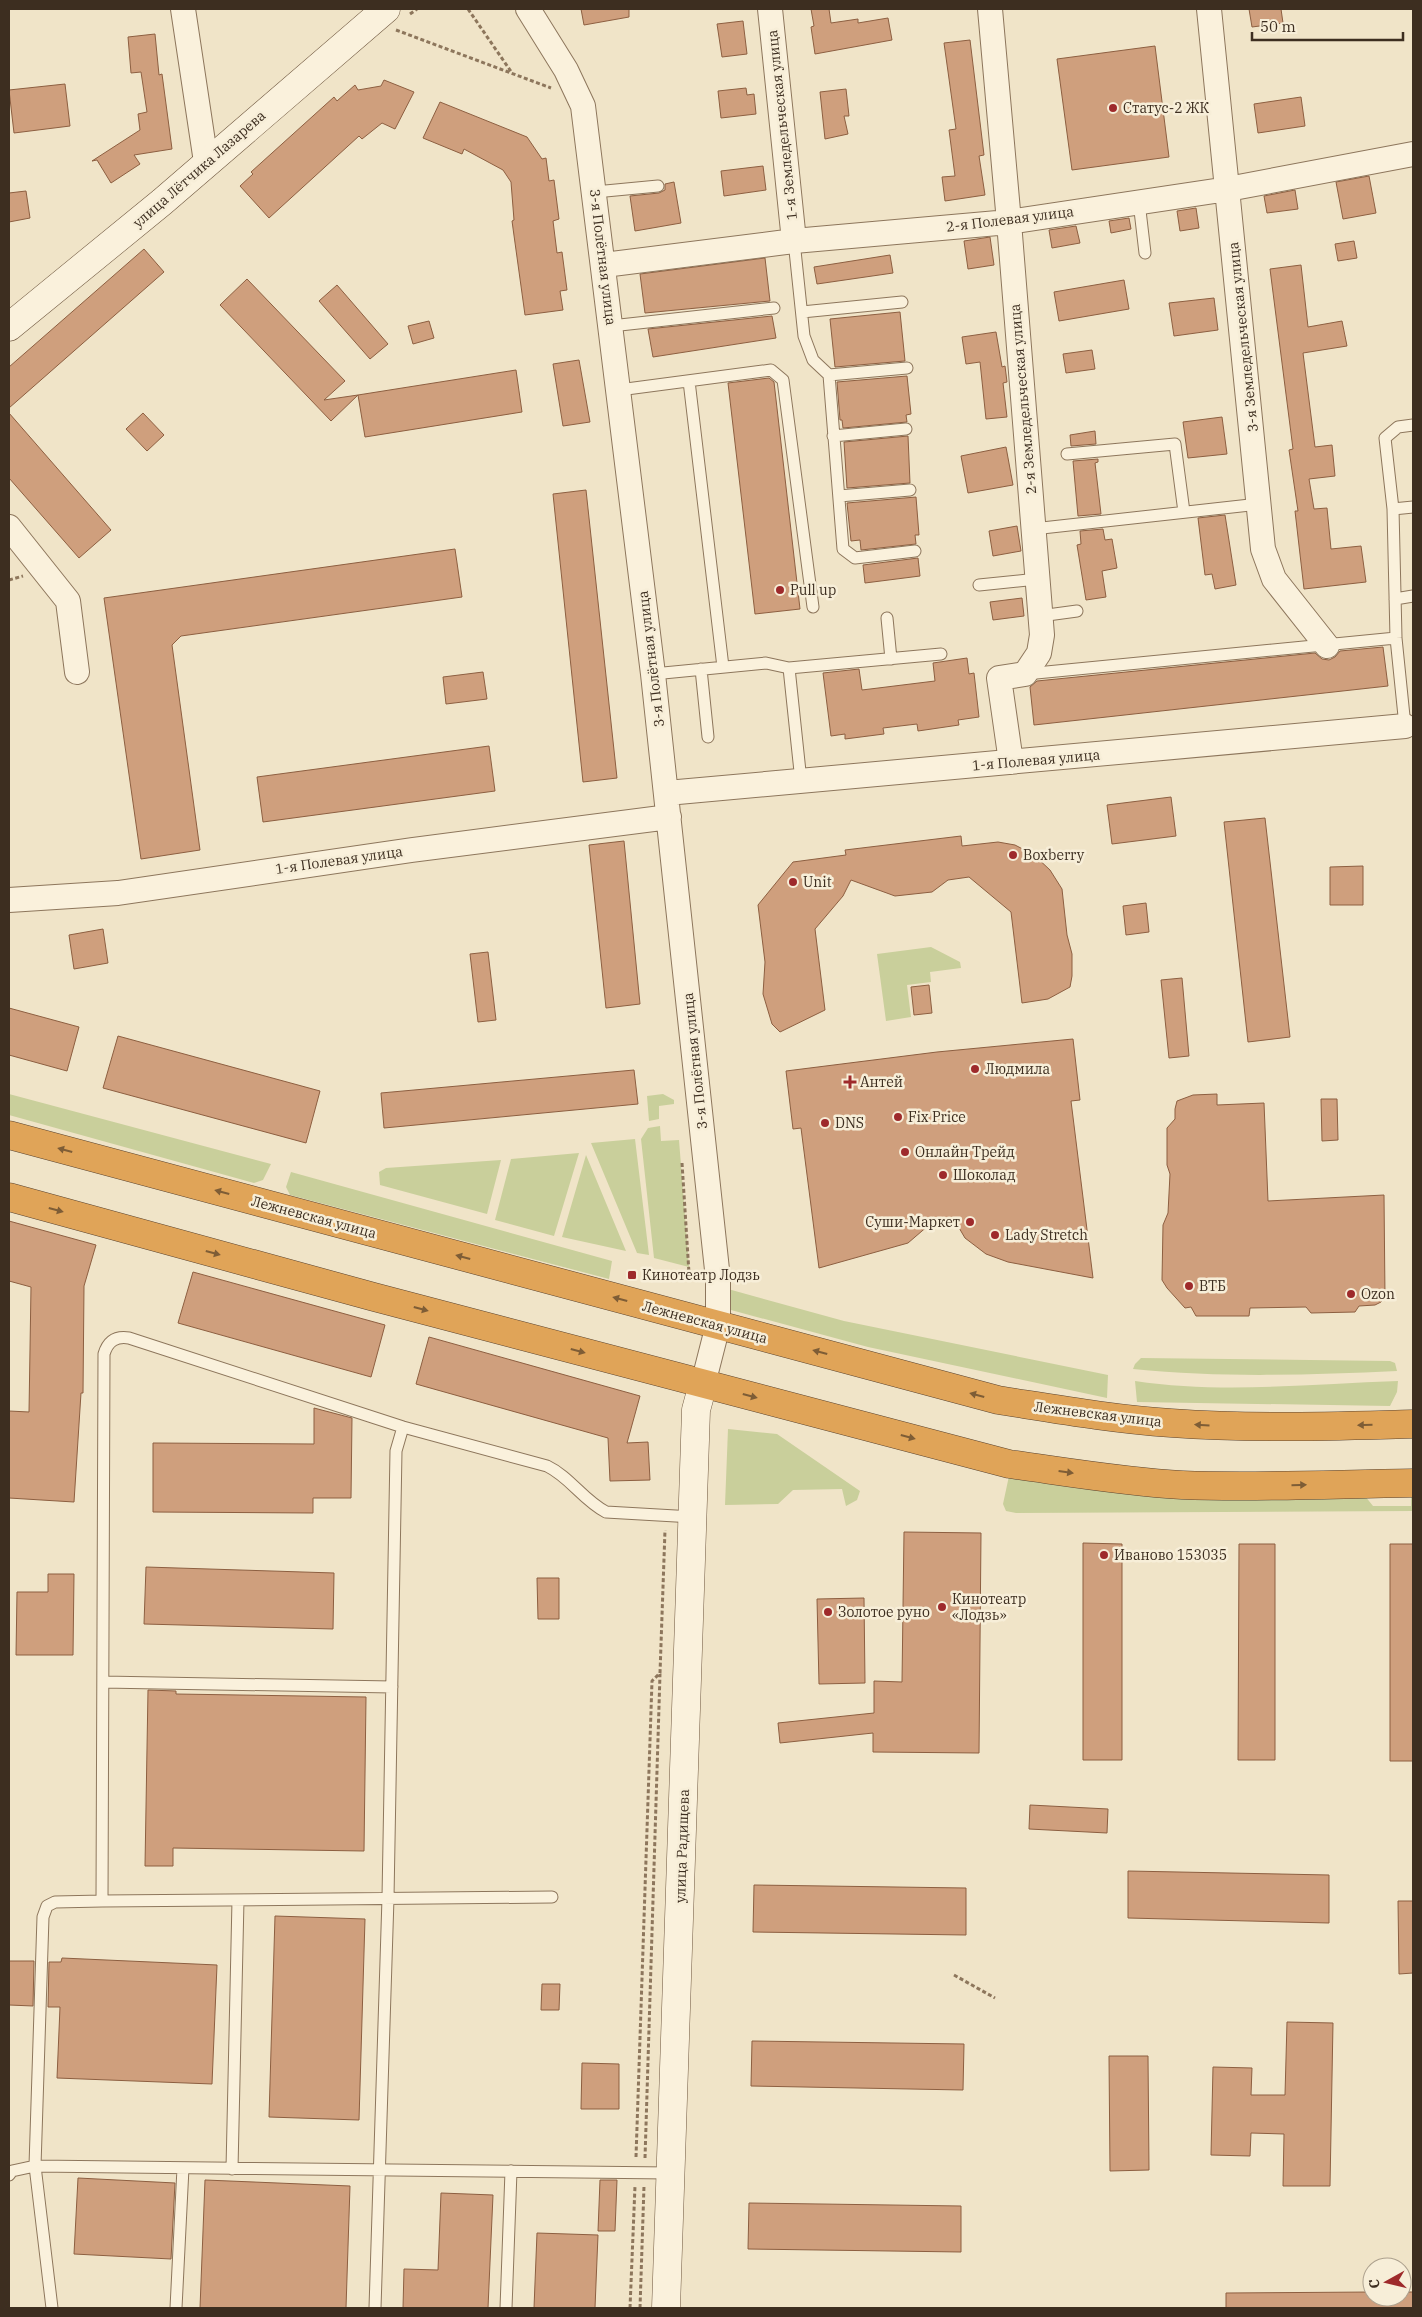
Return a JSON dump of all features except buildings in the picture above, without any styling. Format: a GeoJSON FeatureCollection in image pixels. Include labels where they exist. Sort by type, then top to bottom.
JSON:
{"type":"FeatureCollection","features":[{"type":"Feature","properties":{"kind":"highway","name":"Лежневская улица"},"geometry":{"type":"LineString","coordinates":[[9,1135],[998,1400],[1060,1411],[1172,1423],[1254,1428],[1413,1424]]}},
{"type":"Feature","properties":{"kind":"highway"},"geometry":{"type":"LineString","coordinates":[[9,1197],[703,1384],[1009,1464],[1090,1475],[1181,1484],[1241,1486],[1413,1483]]}},
{"type":"Feature","properties":{"kind":"street"},"geometry":{"type":"LineString","coordinates":[[183,9],[206,162]]}},
{"type":"Feature","properties":{"kind":"street","name":"1-я Земледельческая улица"},"geometry":{"type":"LineString","coordinates":[[770,9],[794,241]]}},
{"type":"Feature","properties":{"kind":"street","name":"2-я Земледельческая улица"},"geometry":{"type":"LineString","coordinates":[[990,9],[1042,635],[1039,653],[1024,674]]}},
{"type":"Feature","properties":{"kind":"street","name":"3-я Земледельческая улица"},"geometry":{"type":"LineString","coordinates":[[1208,9],[1228,189],[1263,549],[1274,579],[1327,646]]}},
{"type":"Feature","properties":{"kind":"street","name":"3-я Полётная улица"},"geometry":{"type":"LineString","coordinates":[[533,11],[566,70],[583,106],[595,192],[667,793],[718,1278],[718,1325],[703,1384]]}},
{"type":"Feature","properties":{"kind":"street","name":"улица Лётчика Лазарева"},"geometry":{"type":"LineString","coordinates":[[9,327],[162,202],[206,162],[389,18]]}},
{"type":"Feature","properties":{"kind":"street","name":"2-я Полевая улица"},"geometry":{"type":"LineString","coordinates":[[604,265],[794,241],[1009,222],[1228,189],[1413,154]]}},
{"type":"Feature","properties":{"kind":"street"},"geometry":{"type":"LineString","coordinates":[[9,527],[68,601],[77,672]]}},
{"type":"Feature","properties":{"kind":"street"},"geometry":{"type":"LineString","coordinates":[[1011,762],[999,678],[1024,674]]}},
{"type":"Feature","properties":{"kind":"street","name":"1-я Полевая улица"},"geometry":{"type":"LineString","coordinates":[[667,793],[1405,726]]}},
{"type":"Feature","properties":{"kind":"street","name":"1-я Полевая улица"},"geometry":{"type":"LineString","coordinates":[[9,900],[118,893],[412,850],[669,817]]}},
{"type":"Feature","properties":{"kind":"street","name":"улица Радищева"},"geometry":{"type":"LineString","coordinates":[[666,2308],[650,2172],[693,1517],[696,1410],[703,1384]]}},
{"type":"Feature","properties":{"kind":"lane"},"geometry":{"type":"LineString","coordinates":[[595,192],[658,186]]}},
{"type":"Feature","properties":{"kind":"lane"},"geometry":{"type":"LineString","coordinates":[[1139,202],[1146,253]]}},
{"type":"Feature","properties":{"kind":"lane"},"geometry":{"type":"LineString","coordinates":[[794,241],[804,336],[813,360],[829,375],[843,549],[855,558],[915,551]]}},
{"type":"Feature","properties":{"kind":"lane"},"geometry":{"type":"LineString","coordinates":[[802,312],[902,302]]}},
{"type":"Feature","properties":{"kind":"lane"},"geometry":{"type":"LineString","coordinates":[[611,326],[774,308]]}},
{"type":"Feature","properties":{"kind":"lane"},"geometry":{"type":"LineString","coordinates":[[829,375],[907,368]]}},
{"type":"Feature","properties":{"kind":"lane"},"geometry":{"type":"LineString","coordinates":[[619,390],[771,370],[783,380],[813,607]]}},
{"type":"Feature","properties":{"kind":"lane"},"geometry":{"type":"LineString","coordinates":[[689,381],[723,667]]}},
{"type":"Feature","properties":{"kind":"lane"},"geometry":{"type":"LineString","coordinates":[[1405,726],[1396,638],[1393,509],[1385,438],[1398,427],[1413,425]]}},
{"type":"Feature","properties":{"kind":"lane"},"geometry":{"type":"LineString","coordinates":[[833,436],[906,429]]}},
{"type":"Feature","properties":{"kind":"lane"},"geometry":{"type":"LineString","coordinates":[[1067,454],[1175,444],[1184,512]]}},
{"type":"Feature","properties":{"kind":"lane"},"geometry":{"type":"LineString","coordinates":[[838,496],[910,490]]}},
{"type":"Feature","properties":{"kind":"lane"},"geometry":{"type":"LineString","coordinates":[[1033,529],[1259,504]]}},
{"type":"Feature","properties":{"kind":"lane"},"geometry":{"type":"LineString","coordinates":[[1393,509],[1413,506]]}},
{"type":"Feature","properties":{"kind":"lane"},"geometry":{"type":"LineString","coordinates":[[979,585],[1037,579]]}},
{"type":"Feature","properties":{"kind":"lane"},"geometry":{"type":"LineString","coordinates":[[1395,598],[1413,596]]}},
{"type":"Feature","properties":{"kind":"lane"},"geometry":{"type":"LineString","coordinates":[[1040,616],[1077,611]]}},
{"type":"Feature","properties":{"kind":"lane"},"geometry":{"type":"LineString","coordinates":[[887,618],[891,659]]}},
{"type":"Feature","properties":{"kind":"lane"},"geometry":{"type":"LineString","coordinates":[[1024,674],[1396,638]]}},
{"type":"Feature","properties":{"kind":"lane"},"geometry":{"type":"LineString","coordinates":[[653,674],[766,663],[789,668],[941,654]]}},
{"type":"Feature","properties":{"kind":"lane"},"geometry":{"type":"LineString","coordinates":[[789,668],[801,781]]}},
{"type":"Feature","properties":{"kind":"lane"},"geometry":{"type":"LineString","coordinates":[[702,669],[708,737]]}},
{"type":"Feature","properties":{"kind":"lane"},"geometry":{"type":"LineString","coordinates":[[102,1901],[104,1354],[110,1342],[116,1338],[129,1338],[403,1427],[547,1466],[560,1473],[594,1506],[606,1512],[693,1517]]}},
{"type":"Feature","properties":{"kind":"lane"},"geometry":{"type":"LineString","coordinates":[[375,2308],[388,1898],[396,1451],[403,1427]]}},
{"type":"Feature","properties":{"kind":"lane"},"geometry":{"type":"LineString","coordinates":[[103,1682],[392,1687]]}},
{"type":"Feature","properties":{"kind":"lane"},"geometry":{"type":"LineString","coordinates":[[52,2308],[35,2166],[43,1913],[47,1906],[55,1902],[102,1901],[552,1897]]}},
{"type":"Feature","properties":{"kind":"lane"},"geometry":{"type":"LineString","coordinates":[[232,2169],[238,1900]]}},
{"type":"Feature","properties":{"kind":"lane"},"geometry":{"type":"LineString","coordinates":[[9,2175],[12,2171],[35,2166],[650,2172]]}},
{"type":"Feature","properties":{"kind":"lane"},"geometry":{"type":"LineString","coordinates":[[176,2308],[183,2168]]}},
{"type":"Feature","properties":{"kind":"lane"},"geometry":{"type":"LineString","coordinates":[[506,2308],[511,2172]]}},
{"type":"Feature","properties":{"kind":"path"},"geometry":{"type":"LineString","coordinates":[[468,9],[513,74]]}},
{"type":"Feature","properties":{"kind":"path"},"geometry":{"type":"LineString","coordinates":[[389,18],[513,74],[553,89]]}},
{"type":"Feature","properties":{"kind":"path"},"geometry":{"type":"LineString","coordinates":[[681,1155],[689,1272]]}},
{"type":"Feature","properties":{"kind":"path"},"geometry":{"type":"LineString","coordinates":[[640,2308],[650,2172],[660,1673],[666,1516]]}},
{"type":"Feature","properties":{"kind":"path"},"geometry":{"type":"LineString","coordinates":[[630,2308],[650,2172],[652,1682],[660,1673]]}},
{"type":"Feature","properties":{"kind":"path"},"geometry":{"type":"LineString","coordinates":[[954,1975],[995,1998]]}},
{"type":"Feature","properties":{"kind":"green space"},"geometry":{"type":"Polygon","coordinates":[[[931,947],[960,962],[961,968],[930,972],[931,982],[907,985],[911,1017],[886,1021],[877,954],[931,947]]]}},
{"type":"Feature","properties":{"kind":"green space"},"geometry":{"type":"Polygon","coordinates":[[[9,1094],[271,1164],[263,1180],[254,1183],[9,1115],[9,1094]]]}},
{"type":"Feature","properties":{"kind":"green space"},"geometry":{"type":"Polygon","coordinates":[[[663,1094],[674,1100],[674,1104],[659,1106],[659,1119],[649,1121],[647,1096],[663,1094]]]}},
{"type":"Feature","properties":{"kind":"green space"},"geometry":{"type":"Polygon","coordinates":[[[660,1126],[661,1141],[679,1140],[689,1267],[654,1258],[641,1139],[648,1128],[660,1126]]]}},
{"type":"Feature","properties":{"kind":"green space"},"geometry":{"type":"Polygon","coordinates":[[[635,1139],[649,1255],[637,1253],[591,1143],[635,1139]]]}},
{"type":"Feature","properties":{"kind":"green space"},"geometry":{"type":"Polygon","coordinates":[[[579,1153],[554,1236],[495,1220],[511,1159],[579,1153]]]}},
{"type":"Feature","properties":{"kind":"green space"},"geometry":{"type":"Polygon","coordinates":[[[586,1155],[626,1251],[562,1237],[586,1155]]]}},
{"type":"Feature","properties":{"kind":"green space"},"geometry":{"type":"Polygon","coordinates":[[[501,1160],[487,1214],[380,1185],[379,1172],[386,1168],[501,1160]]]}},
{"type":"Feature","properties":{"kind":"green space"},"geometry":{"type":"Polygon","coordinates":[[[291,1172],[612,1261],[609,1279],[290,1195],[286,1187],[291,1172]]]}},
{"type":"Feature","properties":{"kind":"green space"},"geometry":{"type":"Polygon","coordinates":[[[728,1289],[844,1321],[1108,1375],[1107,1398],[868,1347],[731,1310],[728,1289]]]}},
{"type":"Feature","properties":{"kind":"green space"},"geometry":{"type":"Polygon","coordinates":[[[1141,1358],[1390,1361],[1395,1363],[1397,1371],[1232,1375],[1133,1369],[1141,1358]]]}},
{"type":"Feature","properties":{"kind":"green space"},"geometry":{"type":"Polygon","coordinates":[[[1135,1381],[1167,1385],[1233,1388],[1398,1381],[1397,1392],[1390,1406],[1137,1402],[1135,1381]]]}},
{"type":"Feature","properties":{"kind":"green space"},"geometry":{"type":"Polygon","coordinates":[[[728,1429],[777,1434],[860,1491],[857,1500],[846,1506],[842,1489],[793,1490],[778,1504],[725,1505],[728,1429]]]}},
{"type":"Feature","properties":{"kind":"green space"},"geometry":{"type":"Polygon","coordinates":[[[1009,1476],[1182,1499],[1365,1496],[1373,1506],[1411,1506],[1411,1495],[1413,1495],[1413,1511],[1016,1513],[1006,1511],[1003,1504],[1009,1476]]]}},
{"type":"Feature","properties":{"kind":"place","name":"Статус-2 ЖК"},"geometry":{"type":"Point","coordinates":[1113,108]}},
{"type":"Feature","properties":{"kind":"place","name":"Pull up"},"geometry":{"type":"Point","coordinates":[780,590]}},
{"type":"Feature","properties":{"kind":"place","name":"Boxberry"},"geometry":{"type":"Point","coordinates":[1013,855]}},
{"type":"Feature","properties":{"kind":"place","name":"Unit"},"geometry":{"type":"Point","coordinates":[793,882]}},
{"type":"Feature","properties":{"kind":"place","name":"Людмила"},"geometry":{"type":"Point","coordinates":[975,1069]}},
{"type":"Feature","properties":{"kind":"place","name":"Антей"},"geometry":{"type":"Point","coordinates":[850,1082]}},
{"type":"Feature","properties":{"kind":"place","name":"Fix Price"},"geometry":{"type":"Point","coordinates":[898,1117]}},
{"type":"Feature","properties":{"kind":"place","name":"DNS"},"geometry":{"type":"Point","coordinates":[825,1123]}},
{"type":"Feature","properties":{"kind":"place","name":"Онлайн Трейд"},"geometry":{"type":"Point","coordinates":[905,1152]}},
{"type":"Feature","properties":{"kind":"place","name":"Шоколад"},"geometry":{"type":"Point","coordinates":[943,1175]}},
{"type":"Feature","properties":{"kind":"place","name":"Суши-Маркет"},"geometry":{"type":"Point","coordinates":[970,1222]}},
{"type":"Feature","properties":{"kind":"place","name":"Lady Stretch"},"geometry":{"type":"Point","coordinates":[995,1235]}},
{"type":"Feature","properties":{"kind":"place","name":"Кинотеатр Лодзь"},"geometry":{"type":"Point","coordinates":[632,1275]}},
{"type":"Feature","properties":{"kind":"place","name":"ВТБ"},"geometry":{"type":"Point","coordinates":[1189,1286]}},
{"type":"Feature","properties":{"kind":"place","name":"Ozon"},"geometry":{"type":"Point","coordinates":[1351,1294]}},
{"type":"Feature","properties":{"kind":"place","name":"Иваново 153035"},"geometry":{"type":"Point","coordinates":[1104,1555]}},
{"type":"Feature","properties":{"kind":"place","name":"Кинотеатр «Лодзь»"},"geometry":{"type":"Point","coordinates":[942,1607]}},
{"type":"Feature","properties":{"kind":"place","name":"Золотое руно"},"geometry":{"type":"Point","coordinates":[828,1612]}}]}
